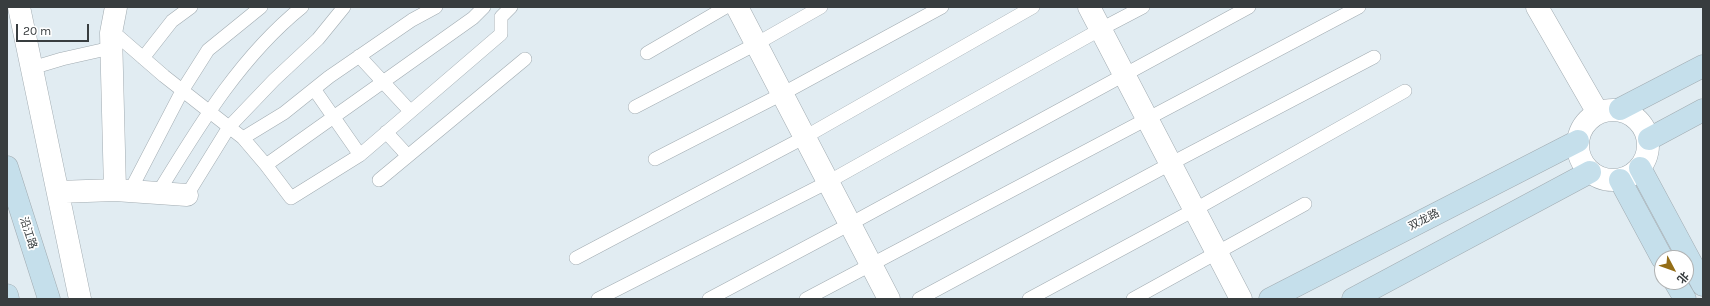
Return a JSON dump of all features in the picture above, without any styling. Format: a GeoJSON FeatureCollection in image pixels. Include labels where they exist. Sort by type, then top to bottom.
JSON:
{"type":"FeatureCollection","features":[{"type":"Feature","properties":{"kind":"street"},"geometry":{"type":"LineString","coordinates":[[19,7],[80,299]]}},
{"type":"Feature","properties":{"kind":"street"},"geometry":{"type":"LineString","coordinates":[[116,7],[111,41],[122,191]]}},
{"type":"Feature","properties":{"kind":"street"},"geometry":{"type":"LineString","coordinates":[[737,7],[889,299]]}},
{"type":"Feature","properties":{"kind":"street"},"geometry":{"type":"LineString","coordinates":[[1089,7],[1241,299]]}},
{"type":"Feature","properties":{"kind":"street"},"geometry":{"type":"LineString","coordinates":[[1537,7],[1598,113]]}},
{"type":"Feature","properties":{"kind":"street"},"geometry":{"type":"LineString","coordinates":[[1620,109],[1703,66]]}},
{"type":"Feature","properties":{"kind":"street"},"geometry":{"type":"LineString","coordinates":[[1608,109],[1620,109],[1630,113],[1640,120],[1646,129],[1649,139],[1649,149],[1646,159],[1640,168],[1627,178],[1620,180],[1609,180],[1590,172],[1583,164],[1579,152],[1578,141],[1581,130],[1588,120],[1598,113],[1608,109]]}},
{"type":"Feature","properties":{"kind":"street"},"geometry":{"type":"LineString","coordinates":[[1649,139],[1703,110]]}},
{"type":"Feature","properties":{"kind":"street","name":"双龙路"},"geometry":{"type":"LineString","coordinates":[[1270,299],[1578,141]]}},
{"type":"Feature","properties":{"kind":"street","name":"沿江路"},"geometry":{"type":"LineString","coordinates":[[7,167],[49,299]]}},
{"type":"Feature","properties":{"kind":"street"},"geometry":{"type":"LineString","coordinates":[[1640,168],[1703,285]]}},
{"type":"Feature","properties":{"kind":"street"},"geometry":{"type":"LineString","coordinates":[[1353,299],[1590,172]]}},
{"type":"Feature","properties":{"kind":"street"},"geometry":{"type":"LineString","coordinates":[[1620,180],[1658,250]]}},
{"type":"Feature","properties":{"kind":"street"},"geometry":{"type":"LineString","coordinates":[[58,192],[122,191],[187,195]]}},
{"type":"Feature","properties":{"kind":"street"},"geometry":{"type":"LineString","coordinates":[[1680,290],[1685,299]]}},
{"type":"Feature","properties":{"kind":"street"},"geometry":{"type":"LineString","coordinates":[[7,295],[8,299]]}},
{"type":"Feature","properties":{"kind":"lane"},"geometry":{"type":"LineString","coordinates":[[142,58],[172,21],[191,7]]}},
{"type":"Feature","properties":{"kind":"lane"},"geometry":{"type":"LineString","coordinates":[[122,191],[208,50],[261,7]]}},
{"type":"Feature","properties":{"kind":"lane"},"geometry":{"type":"LineString","coordinates":[[158,193],[209,111],[256,50],[302,7]]}},
{"type":"Feature","properties":{"kind":"lane"},"geometry":{"type":"LineString","coordinates":[[187,195],[229,127],[274,80],[318,39],[344,7]]}},
{"type":"Feature","properties":{"kind":"lane"},"geometry":{"type":"LineString","coordinates":[[243,138],[284,113],[314,89],[412,20],[436,7]]}},
{"type":"Feature","properties":{"kind":"lane"},"geometry":{"type":"LineString","coordinates":[[266,164],[473,18],[484,7]]}},
{"type":"Feature","properties":{"kind":"lane"},"geometry":{"type":"LineString","coordinates":[[32,68],[119,37],[182,91],[243,138],[266,164],[291,198],[360,155],[501,34],[501,17],[511,7]]}},
{"type":"Feature","properties":{"kind":"lane"},"geometry":{"type":"LineString","coordinates":[[647,53],[726,7]]}},
{"type":"Feature","properties":{"kind":"lane"},"geometry":{"type":"LineString","coordinates":[[635,107],[756,44],[821,7]]}},
{"type":"Feature","properties":{"kind":"lane"},"geometry":{"type":"LineString","coordinates":[[655,160],[782,94],[942,7]]}},
{"type":"Feature","properties":{"kind":"lane"},"geometry":{"type":"LineString","coordinates":[[576,258],[805,137],[1033,7]]}},
{"type":"Feature","properties":{"kind":"lane"},"geometry":{"type":"LineString","coordinates":[[598,299],[828,182],[1143,7]]}},
{"type":"Feature","properties":{"kind":"lane"},"geometry":{"type":"LineString","coordinates":[[709,299],[1249,7]]}},
{"type":"Feature","properties":{"kind":"lane"},"geometry":{"type":"LineString","coordinates":[[806,299],[1359,7]]}},
{"type":"Feature","properties":{"kind":"lane"},"geometry":{"type":"LineString","coordinates":[[360,56],[410,111]]}},
{"type":"Feature","properties":{"kind":"lane"},"geometry":{"type":"LineString","coordinates":[[919,299],[1170,164],[1374,57]]}},
{"type":"Feature","properties":{"kind":"lane"},"geometry":{"type":"LineString","coordinates":[[379,180],[525,59]]}},
{"type":"Feature","properties":{"kind":"lane"},"geometry":{"type":"LineString","coordinates":[[314,89],[360,155]]}},
{"type":"Feature","properties":{"kind":"lane"},"geometry":{"type":"LineString","coordinates":[[1029,299],[1194,210],[1405,91]]}},
{"type":"Feature","properties":{"kind":"lane"},"geometry":{"type":"LineString","coordinates":[[386,132],[408,156]]}},
{"type":"Feature","properties":{"kind":"lane"},"geometry":{"type":"LineString","coordinates":[[1133,299],[1217,254],[1305,204]]}}]}
